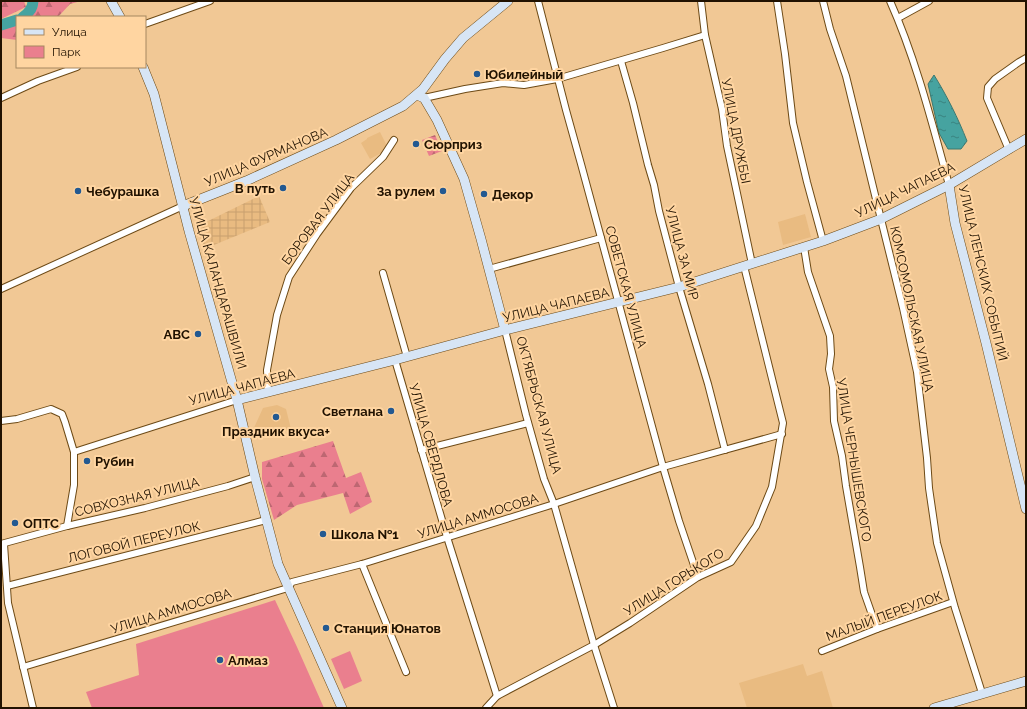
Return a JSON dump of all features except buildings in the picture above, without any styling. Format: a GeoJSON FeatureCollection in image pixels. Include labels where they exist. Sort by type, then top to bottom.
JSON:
{"type":"FeatureCollection","features":[{"type":"Feature","properties":{"kind":"main road"},"geometry":{"type":"LineString","coordinates":[[111,1],[119,16]]}},
{"type":"Feature","properties":{"kind":"main road","name":"УЛИЦА ФУРМАНОВА"},"geometry":{"type":"LineString","coordinates":[[183,206],[246,181],[336,140],[421,96],[423,89],[445,59],[463,38],[508,1]]}},
{"type":"Feature","properties":{"kind":"main road","name":"УЛИЦА КАЛАНДАРАШВИЛИ"},"geometry":{"type":"LineString","coordinates":[[143,68],[154,94],[183,206],[237,400],[255,477],[278,564],[342,708]]}},
{"type":"Feature","properties":{"kind":"main road","name":"ОКТЯБРЬСКАЯ УЛИЦА"},"geometry":{"type":"LineString","coordinates":[[421,96],[437,120],[464,179],[505,330]]}},
{"type":"Feature","properties":{"kind":"main road","name":"УЛИЦА ЧАПАЕВА"},"geometry":{"type":"LineString","coordinates":[[237,400],[395,360],[505,330],[680,287],[804,247],[881,219],[949,185],[1026,139]]}},
{"type":"Feature","properties":{"kind":"main road","name":"УЛИЦА ЛЕНСКИХ СОБЫТИЙ"},"geometry":{"type":"LineString","coordinates":[[949,185],[955,222],[1026,509]]}},
{"type":"Feature","properties":{"kind":"main road"},"geometry":{"type":"LineString","coordinates":[[934,708],[1026,681]]}},
{"type":"Feature","properties":{"kind":"street"},"geometry":{"type":"LineString","coordinates":[[146,24],[210,1]]}},
{"type":"Feature","properties":{"kind":"street","name":"СОВЕТСКАЯ УЛИЦА"},"geometry":{"type":"LineString","coordinates":[[538,1],[557,79],[663,468],[698,577]]}},
{"type":"Feature","properties":{"kind":"street","name":"УЛИЦА ДРУЖБЫ"},"geometry":{"type":"LineString","coordinates":[[701,1],[706,35],[722,109],[748,265]]}},
{"type":"Feature","properties":{"kind":"street"},"geometry":{"type":"LineString","coordinates":[[777,1],[793,123],[823,240]]}},
{"type":"Feature","properties":{"kind":"street","name":"КОМСОМОЛЬСКАЯ УЛИЦА"},"geometry":{"type":"LineString","coordinates":[[824,1],[830,29],[846,76],[904,308],[917,372],[929,488],[937,543],[953,602],[982,693]]}},
{"type":"Feature","properties":{"kind":"street","name":"УЛИЦА ЛЕНСКИХ СОБЫТИЙ"},"geometry":{"type":"LineString","coordinates":[[890,1],[898,18],[918,76],[949,185]]}},
{"type":"Feature","properties":{"kind":"street"},"geometry":{"type":"LineString","coordinates":[[898,18],[928,1]]}},
{"type":"Feature","properties":{"kind":"street"},"geometry":{"type":"LineString","coordinates":[[421,96],[503,83],[524,85],[557,79],[706,35]]}},
{"type":"Feature","properties":{"kind":"street"},"geometry":{"type":"LineString","coordinates":[[1009,150],[988,98],[988,88],[995,79],[1026,58]]}},
{"type":"Feature","properties":{"kind":"street","name":"УЛИЦА ЗА МИР"},"geometry":{"type":"LineString","coordinates":[[621,61],[654,185],[659,211],[725,450]]}},
{"type":"Feature","properties":{"kind":"street"},"geometry":{"type":"LineString","coordinates":[[1,98],[38,81],[74,68]]}},
{"type":"Feature","properties":{"kind":"street","name":"БОРОВАЯ УЛИЦА"},"geometry":{"type":"LineString","coordinates":[[268,392],[266,370],[277,315],[289,277],[317,234],[351,188],[383,157],[394,140]]}},
{"type":"Feature","properties":{"kind":"street","name":"УЛИЦА ФУРМАНОВА"},"geometry":{"type":"LineString","coordinates":[[1,289],[183,206]]}},
{"type":"Feature","properties":{"kind":"street"},"geometry":{"type":"LineString","coordinates":[[489,269],[601,238]]}},
{"type":"Feature","properties":{"kind":"street","name":"УЛИЦА ЧЕРНЫШЕВСКОГО"},"geometry":{"type":"LineString","coordinates":[[804,247],[808,272],[830,336],[831,354],[829,369],[833,387],[834,421],[842,456],[863,586],[877,630]]}},
{"type":"Feature","properties":{"kind":"street","name":"УЛИЦА ГОРЬКОГО"},"geometry":{"type":"LineString","coordinates":[[486,708],[497,696],[594,645],[630,623],[698,577],[731,562],[756,526],[772,487],[783,423],[748,265]]}},
{"type":"Feature","properties":{"kind":"street"},"geometry":{"type":"LineString","coordinates":[[383,273],[407,356]]}},
{"type":"Feature","properties":{"kind":"street","name":"ОКТЯБРЬСКАЯ УЛИЦА"},"geometry":{"type":"LineString","coordinates":[[505,330],[528,423],[544,479],[554,504],[594,645],[614,708]]}},
{"type":"Feature","properties":{"kind":"street","name":"УЛИЦА СВЕРДЛОВА"},"geometry":{"type":"LineString","coordinates":[[395,360],[447,537],[497,696]]}},
{"type":"Feature","properties":{"kind":"street","name":"УЛИЦА ЧАПАЕВА"},"geometry":{"type":"LineString","coordinates":[[74,452],[237,400]]}},
{"type":"Feature","properties":{"kind":"street"},"geometry":{"type":"LineString","coordinates":[[1,421],[17,419],[50,409],[62,414],[66,422],[74,452],[74,485],[67,526]]}},
{"type":"Feature","properties":{"kind":"street"},"geometry":{"type":"LineString","coordinates":[[421,450],[528,423]]}},
{"type":"Feature","properties":{"kind":"street","name":"УЛИЦА АММОСОВА"},"geometry":{"type":"LineString","coordinates":[[23,667],[288,588],[292,582],[362,564],[663,468],[782,434]]}},
{"type":"Feature","properties":{"kind":"street","name":"СОВХОЗНАЯ УЛИЦА"},"geometry":{"type":"LineString","coordinates":[[3,544],[67,526],[145,508],[228,486],[255,477]]}},
{"type":"Feature","properties":{"kind":"street","name":"ЛОГОВОЙ ПЕРЕУЛОК"},"geometry":{"type":"LineString","coordinates":[[7,586],[266,520]]}},
{"type":"Feature","properties":{"kind":"street"},"geometry":{"type":"LineString","coordinates":[[3,544],[8,602],[33,708]]}},
{"type":"Feature","properties":{"kind":"street"},"geometry":{"type":"LineString","coordinates":[[362,564],[406,672]]}},
{"type":"Feature","properties":{"kind":"street"},"geometry":{"type":"LineString","coordinates":[[1,606],[8,602]]}},
{"type":"Feature","properties":{"kind":"street","name":"МАЛЫЙ ПЕРЕУЛОК"},"geometry":{"type":"LineString","coordinates":[[822,651],[953,602]]}},
{"type":"Feature","properties":{"kind":"shaded area"},"geometry":{"type":"Polygon","coordinates":[[[380,132],[387,146],[383,152],[370,159],[361,143],[367,138],[380,132]]]}},
{"type":"Feature","properties":{"kind":"shaded area"},"geometry":{"type":"Polygon","coordinates":[[[259,196],[270,222],[204,249],[198,231],[199,226],[259,196]]]}},
{"type":"Feature","properties":{"kind":"shaded area"},"geometry":{"type":"Polygon","coordinates":[[[805,214],[811,237],[783,245],[778,222],[805,214]]]}},
{"type":"Feature","properties":{"kind":"shaded area"},"geometry":{"type":"Polygon","coordinates":[[[277,405],[286,409],[291,429],[269,436],[266,434],[255,438],[252,432],[263,408],[277,405]]]}},
{"type":"Feature","properties":{"kind":"shaded area"},"geometry":{"type":"Polygon","coordinates":[[[803,664],[807,676],[822,671],[833,708],[747,708],[739,683],[803,664]]]}},
{"type":"Feature","properties":{"kind":"green space"},"geometry":{"type":"Polygon","coordinates":[[[1,1],[24,1],[26,7],[1,19],[1,1]]]}},
{"type":"Feature","properties":{"kind":"green space"},"geometry":{"type":"Polygon","coordinates":[[[36,1],[81,1],[70,4],[59,16],[26,16],[38,7],[36,1]]]}},
{"type":"Feature","properties":{"kind":"green space"},"geometry":{"type":"Polygon","coordinates":[[[16,24],[16,40],[1,38],[1,30],[16,24]]]}},
{"type":"Feature","properties":{"kind":"green space"},"geometry":{"type":"Polygon","coordinates":[[[435,135],[442,151],[429,156],[422,140],[435,135]]]}},
{"type":"Feature","properties":{"kind":"green space"},"geometry":{"type":"Polygon","coordinates":[[[333,441],[346,478],[361,472],[372,502],[350,514],[343,493],[297,505],[274,520],[262,479],[262,462],[333,441]]]}},
{"type":"Feature","properties":{"kind":"green space","name":"Алмаз"},"geometry":{"type":"Polygon","coordinates":[[[275,600],[324,708],[92,708],[86,692],[139,675],[136,644],[275,600]]]}},
{"type":"Feature","properties":{"kind":"green space"},"geometry":{"type":"Polygon","coordinates":[[[350,651],[362,681],[344,689],[331,659],[350,651]]]}},
{"type":"Feature","properties":{"kind":"water"},"geometry":{"type":"Polygon","coordinates":[[[934,75],[952,107],[967,141],[961,149],[948,149],[939,133],[928,84],[934,75]]]}},
{"type":"Feature","properties":{"kind":"waterway"},"geometry":{"type":"LineString","coordinates":[[24,16],[30,10],[33,1]]}},
{"type":"Feature","properties":{"kind":"waterway"},"geometry":{"type":"LineString","coordinates":[[1,25],[16,20]]}},
{"type":"Feature","properties":{"kind":"place","name":"Юбилейный"},"geometry":{"type":"Point","coordinates":[477,74]}},
{"type":"Feature","properties":{"kind":"place","name":"Сюрприз"},"geometry":{"type":"Point","coordinates":[416,144]}},
{"type":"Feature","properties":{"kind":"place","name":"В путь"},"geometry":{"type":"Point","coordinates":[283,188]}},
{"type":"Feature","properties":{"kind":"place","name":"Чебурашка"},"geometry":{"type":"Point","coordinates":[78,191]}},
{"type":"Feature","properties":{"kind":"place","name":"За рулем"},"geometry":{"type":"Point","coordinates":[443,191]}},
{"type":"Feature","properties":{"kind":"place","name":"Декор"},"geometry":{"type":"Point","coordinates":[484,194]}},
{"type":"Feature","properties":{"kind":"place","name":"ABC"},"geometry":{"type":"Point","coordinates":[198,334]}},
{"type":"Feature","properties":{"kind":"place","name":"Светлана"},"geometry":{"type":"Point","coordinates":[391,411]}},
{"type":"Feature","properties":{"kind":"place","name":"Праздник вкуса+"},"geometry":{"type":"Point","coordinates":[276,417]}},
{"type":"Feature","properties":{"kind":"place","name":"Рубин"},"geometry":{"type":"Point","coordinates":[87,461]}},
{"type":"Feature","properties":{"kind":"place","name":"ОПТС"},"geometry":{"type":"Point","coordinates":[15,523]}},
{"type":"Feature","properties":{"kind":"place","name":"Школа №1"},"geometry":{"type":"Point","coordinates":[323,534]}},
{"type":"Feature","properties":{"kind":"place","name":"Станция Юнатов"},"geometry":{"type":"Point","coordinates":[326,628]}},
{"type":"Feature","properties":{"kind":"place","name":"Алмаз"},"geometry":{"type":"Point","coordinates":[220,660]}}]}
